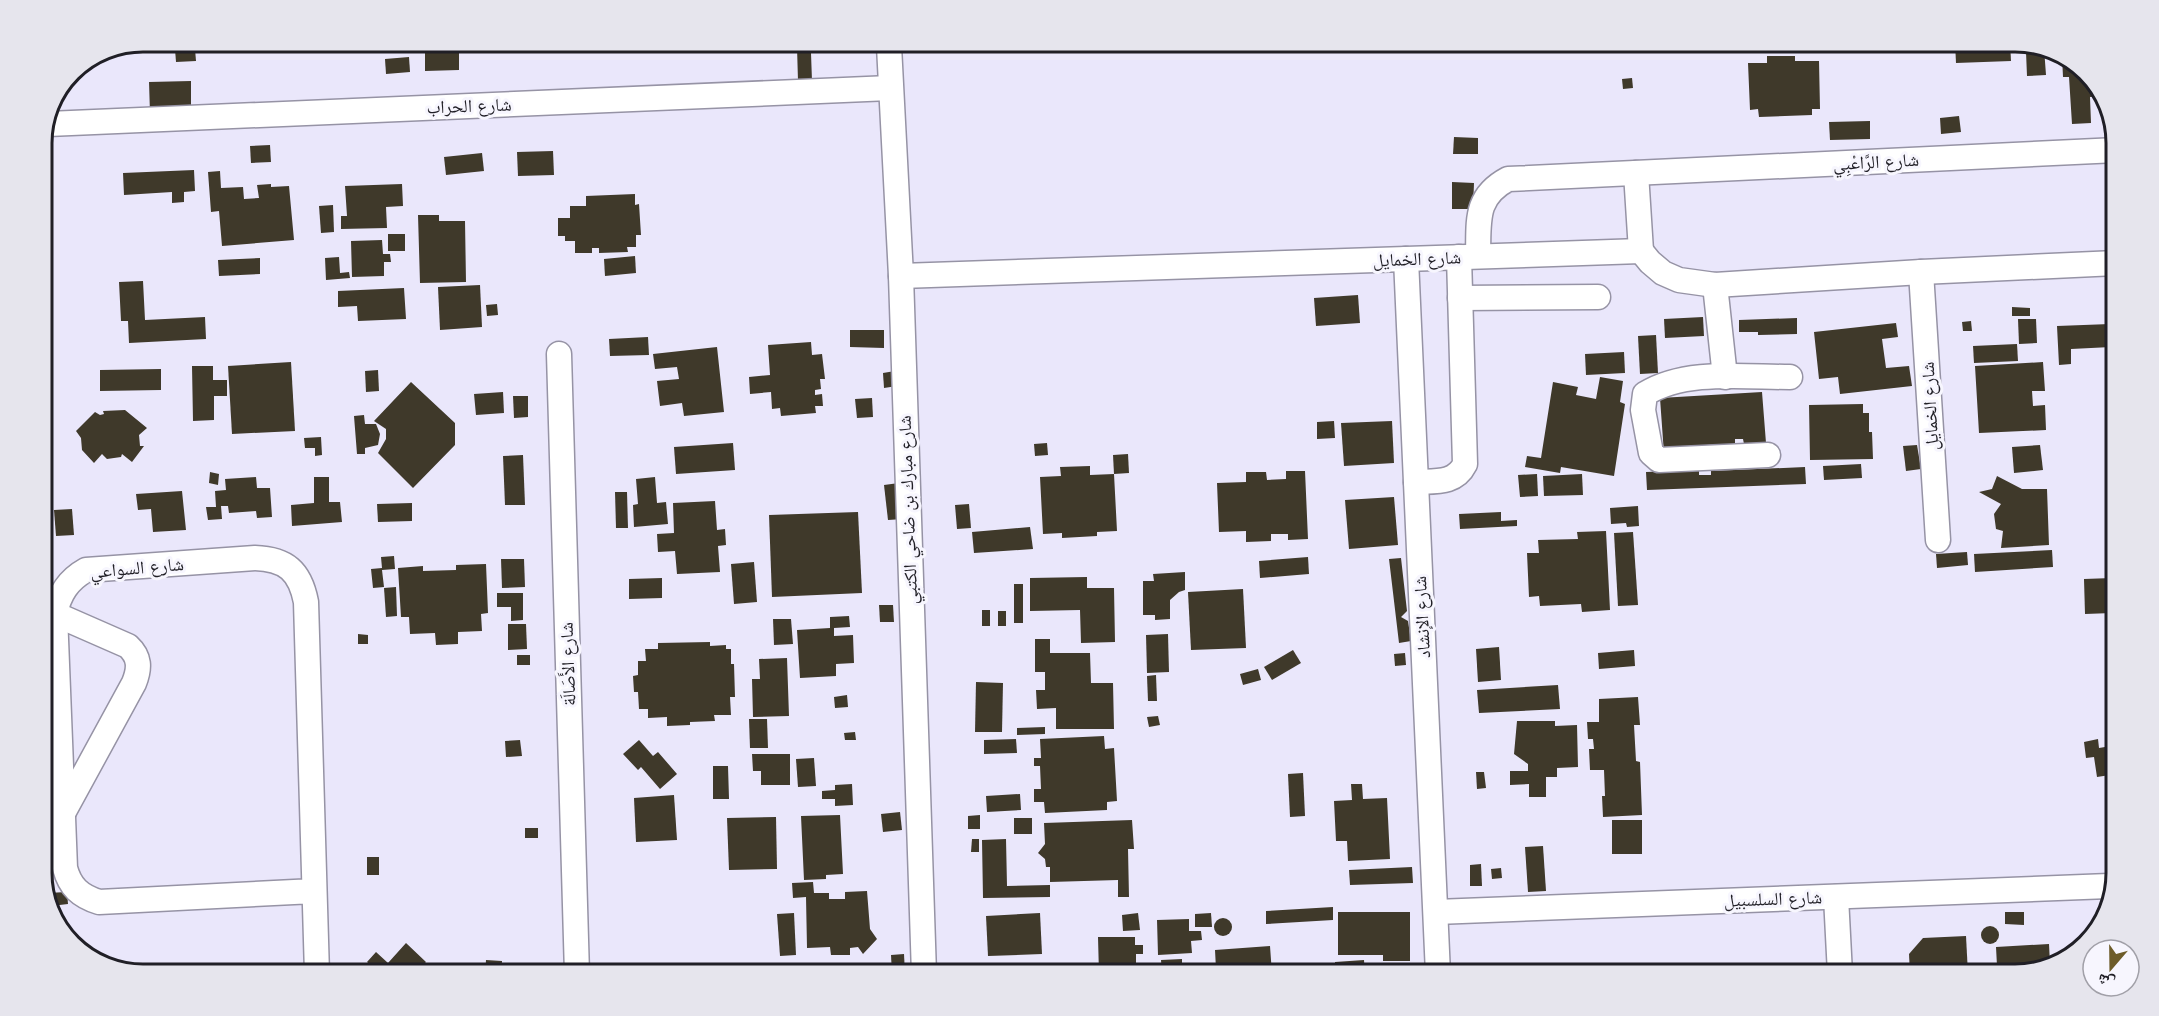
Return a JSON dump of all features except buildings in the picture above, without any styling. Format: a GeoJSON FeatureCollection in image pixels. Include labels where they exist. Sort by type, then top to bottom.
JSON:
{"type":"FeatureCollection","features":[{"type":"Feature","properties":{"kind":"street","name":"شارع مبارك بن ضاحي الكتبي"},"geometry":{"type":"LineString","coordinates":[[889,53],[901,276],[924,964]]}},
{"type":"Feature","properties":{"kind":"street","name":"شارع الحراب"},"geometry":{"type":"LineString","coordinates":[[55,124],[890,88]]}},
{"type":"Feature","properties":{"kind":"street","name":"شارع الرَّاعْبِي"},"geometry":{"type":"LineString","coordinates":[[1416,482],[1446,481],[1455,478],[1465,464],[1460,298],[1480,211],[1486,197],[1496,186],[1508,179],[2106,151]]}},
{"type":"Feature","properties":{"kind":"street"},"geometry":{"type":"LineString","coordinates":[[1636,173],[1641,250],[1663,273],[1679,280],[1715,285],[2106,263]]}},
{"type":"Feature","properties":{"kind":"street","name":"شارع الخمايل"},"geometry":{"type":"LineString","coordinates":[[901,276],[1641,250]]}},
{"type":"Feature","properties":{"kind":"street","name":"شارع الإنشاد"},"geometry":{"type":"LineString","coordinates":[[1406,259],[1438,964]]}},
{"type":"Feature","properties":{"kind":"street","name":"شارع الخمايل"},"geometry":{"type":"LineString","coordinates":[[1922,272],[1938,540]]}},
{"type":"Feature","properties":{"kind":"street"},"geometry":{"type":"LineString","coordinates":[[1715,285],[1725,377]]}},
{"type":"Feature","properties":{"kind":"street"},"geometry":{"type":"LineString","coordinates":[[1460,298],[1598,297]]}},
{"type":"Feature","properties":{"kind":"street","name":"شارع الأَصَالَة"},"geometry":{"type":"LineString","coordinates":[[559,354],[577,964]]}},
{"type":"Feature","properties":{"kind":"street"},"geometry":{"type":"LineString","coordinates":[[1768,455],[1659,460],[1651,453],[1642,410],[1645,394],[1657,386],[1682,379],[1790,377]]}},
{"type":"Feature","properties":{"kind":"street","name":"شارع السواعي"},"geometry":{"type":"LineString","coordinates":[[314,891],[99,902],[86,898],[76,891],[66,874],[55,614],[57,603],[68,584],[86,570],[270,558],[284,564],[296,574],[303,587],[306,602],[317,964]]}},
{"type":"Feature","properties":{"kind":"street"},"geometry":{"type":"LineString","coordinates":[[55,614],[128,646],[134,652],[139,667],[134,683],[62,815]]}},
{"type":"Feature","properties":{"kind":"street","name":"شارع السلسبيل"},"geometry":{"type":"LineString","coordinates":[[1436,912],[2105,886]]}},
{"type":"Feature","properties":{"kind":"street"},"geometry":{"type":"LineString","coordinates":[[1836,897],[1839,964]]}}]}
